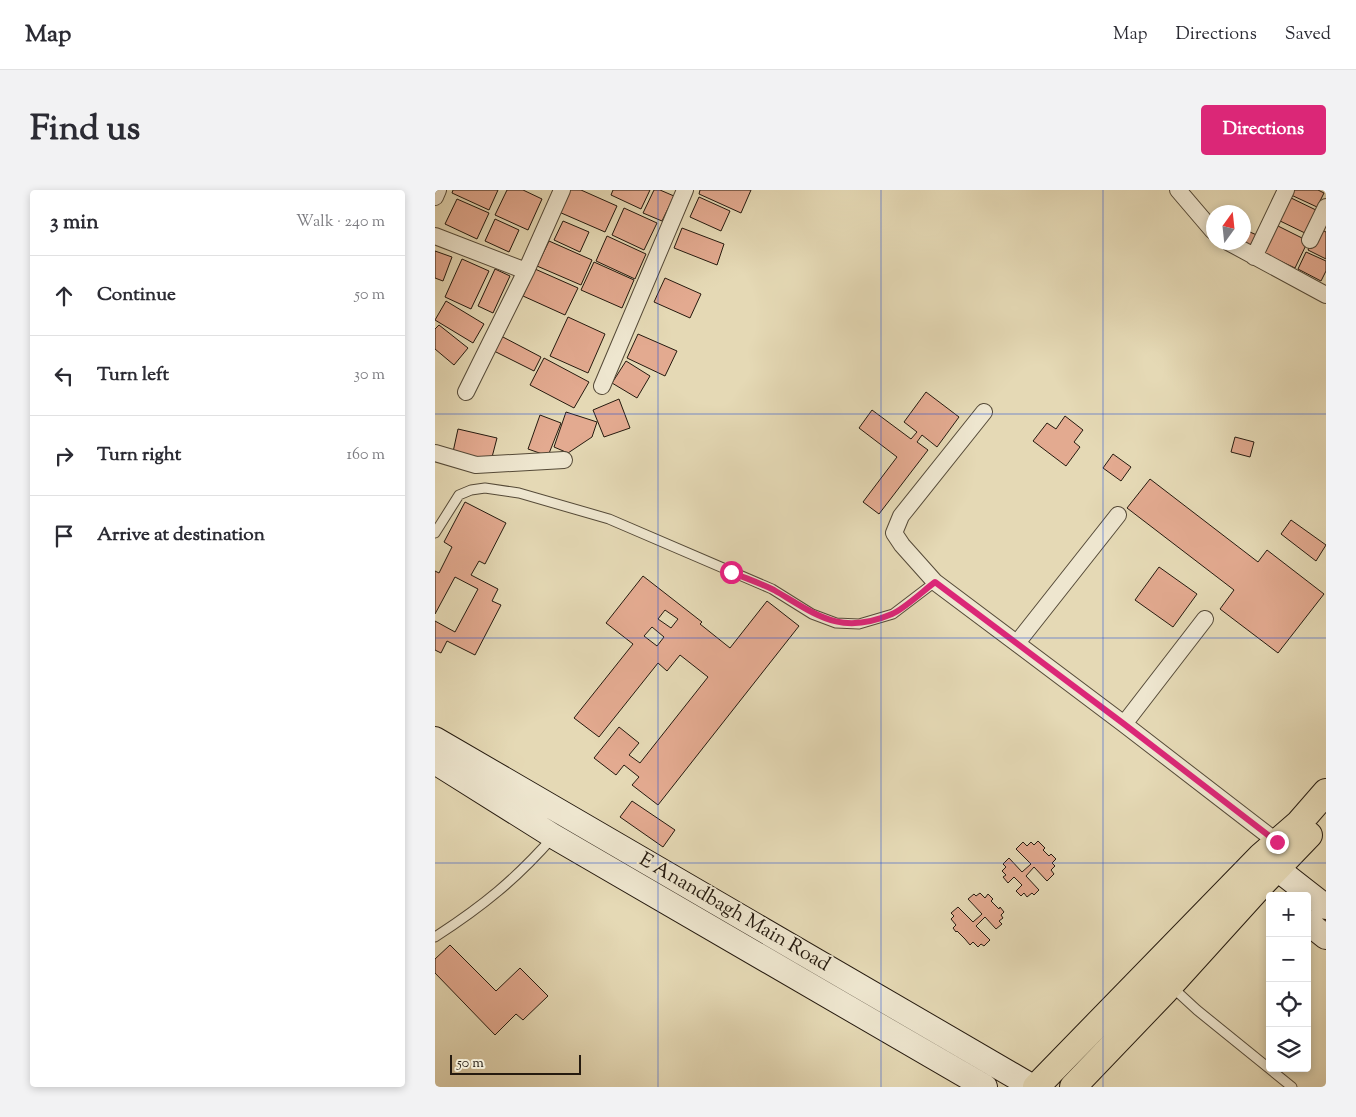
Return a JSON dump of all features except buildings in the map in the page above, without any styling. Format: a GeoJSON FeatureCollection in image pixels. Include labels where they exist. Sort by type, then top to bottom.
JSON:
{"type":"FeatureCollection","features":[{"type":"Feature","properties":{"kind":"main road"},"geometry":{"type":"LineString","coordinates":[[1073,1087],[1170,985],[1265,870],[1299,823],[1326,792]]}},
{"type":"Feature","properties":{"kind":"main road"},"geometry":{"type":"LineString","coordinates":[[1035,1087],[1265,870],[1326,816]]}},
{"type":"Feature","properties":{"kind":"street"},"geometry":{"type":"LineString","coordinates":[[435,197],[439,190]]}},
{"type":"Feature","properties":{"kind":"street"},"geometry":{"type":"LineString","coordinates":[[466,392],[526,271],[562,190]]}},
{"type":"Feature","properties":{"kind":"street"},"geometry":{"type":"LineString","coordinates":[[1178,190],[1206,222]]}},
{"type":"Feature","properties":{"kind":"street"},"geometry":{"type":"LineString","coordinates":[[1254,257],[1286,190]]}},
{"type":"Feature","properties":{"kind":"street"},"geometry":{"type":"LineString","coordinates":[[602,386],[682,191]]}},
{"type":"Feature","properties":{"kind":"street"},"geometry":{"type":"LineString","coordinates":[[1310,240],[1326,207]]}},
{"type":"Feature","properties":{"kind":"street"},"geometry":{"type":"LineString","coordinates":[[435,236],[526,271]]}},
{"type":"Feature","properties":{"kind":"street"},"geometry":{"type":"LineString","coordinates":[[1242,250],[1325,292]]}},
{"type":"Feature","properties":{"kind":"street"},"geometry":{"type":"LineString","coordinates":[[984,412],[901,516],[894,533],[902,545],[935,582],[1124,724],[1265,870],[1326,907]]}},
{"type":"Feature","properties":{"kind":"street"},"geometry":{"type":"LineString","coordinates":[[435,453],[476,465],[564,460]]}},
{"type":"Feature","properties":{"kind":"street"},"geometry":{"type":"LineString","coordinates":[[1017,643],[1118,515]]}},
{"type":"Feature","properties":{"kind":"street"},"geometry":{"type":"LineString","coordinates":[[1124,724],[1205,619]]}},
{"type":"Feature","properties":{"kind":"street","name":"E Anandbagh Main Road"},"geometry":{"type":"LineString","coordinates":[[435,739],[1035,1087]]}},
{"type":"Feature","properties":{"kind":"street","name":"E Anandbagh Main Road"},"geometry":{"type":"LineString","coordinates":[[435,762],[553,836],[985,1087]]}},
{"type":"Feature","properties":{"kind":"street"},"geometry":{"type":"LineString","coordinates":[[1311,925],[1326,937]]}},
{"type":"Feature","properties":{"kind":"lane"},"geometry":{"type":"LineString","coordinates":[[435,532],[459,495],[471,490],[485,488],[519,493],[609,520],[772,589],[812,614],[836,622],[859,624],[893,614],[935,582]]}},
{"type":"Feature","properties":{"kind":"lane"},"geometry":{"type":"LineString","coordinates":[[435,937],[461,920],[509,883],[527,866],[553,836]]}},
{"type":"Feature","properties":{"kind":"lane"},"geometry":{"type":"LineString","coordinates":[[1170,985],[1197,1010],[1292,1087]]}},
{"type":"Feature","properties":{"kind":"route"},"geometry":{"type":"LineString","coordinates":[[731,572],[772,589],[812,614],[836,622],[859,624],[893,614],[935,582],[1277,842]]}}]}
